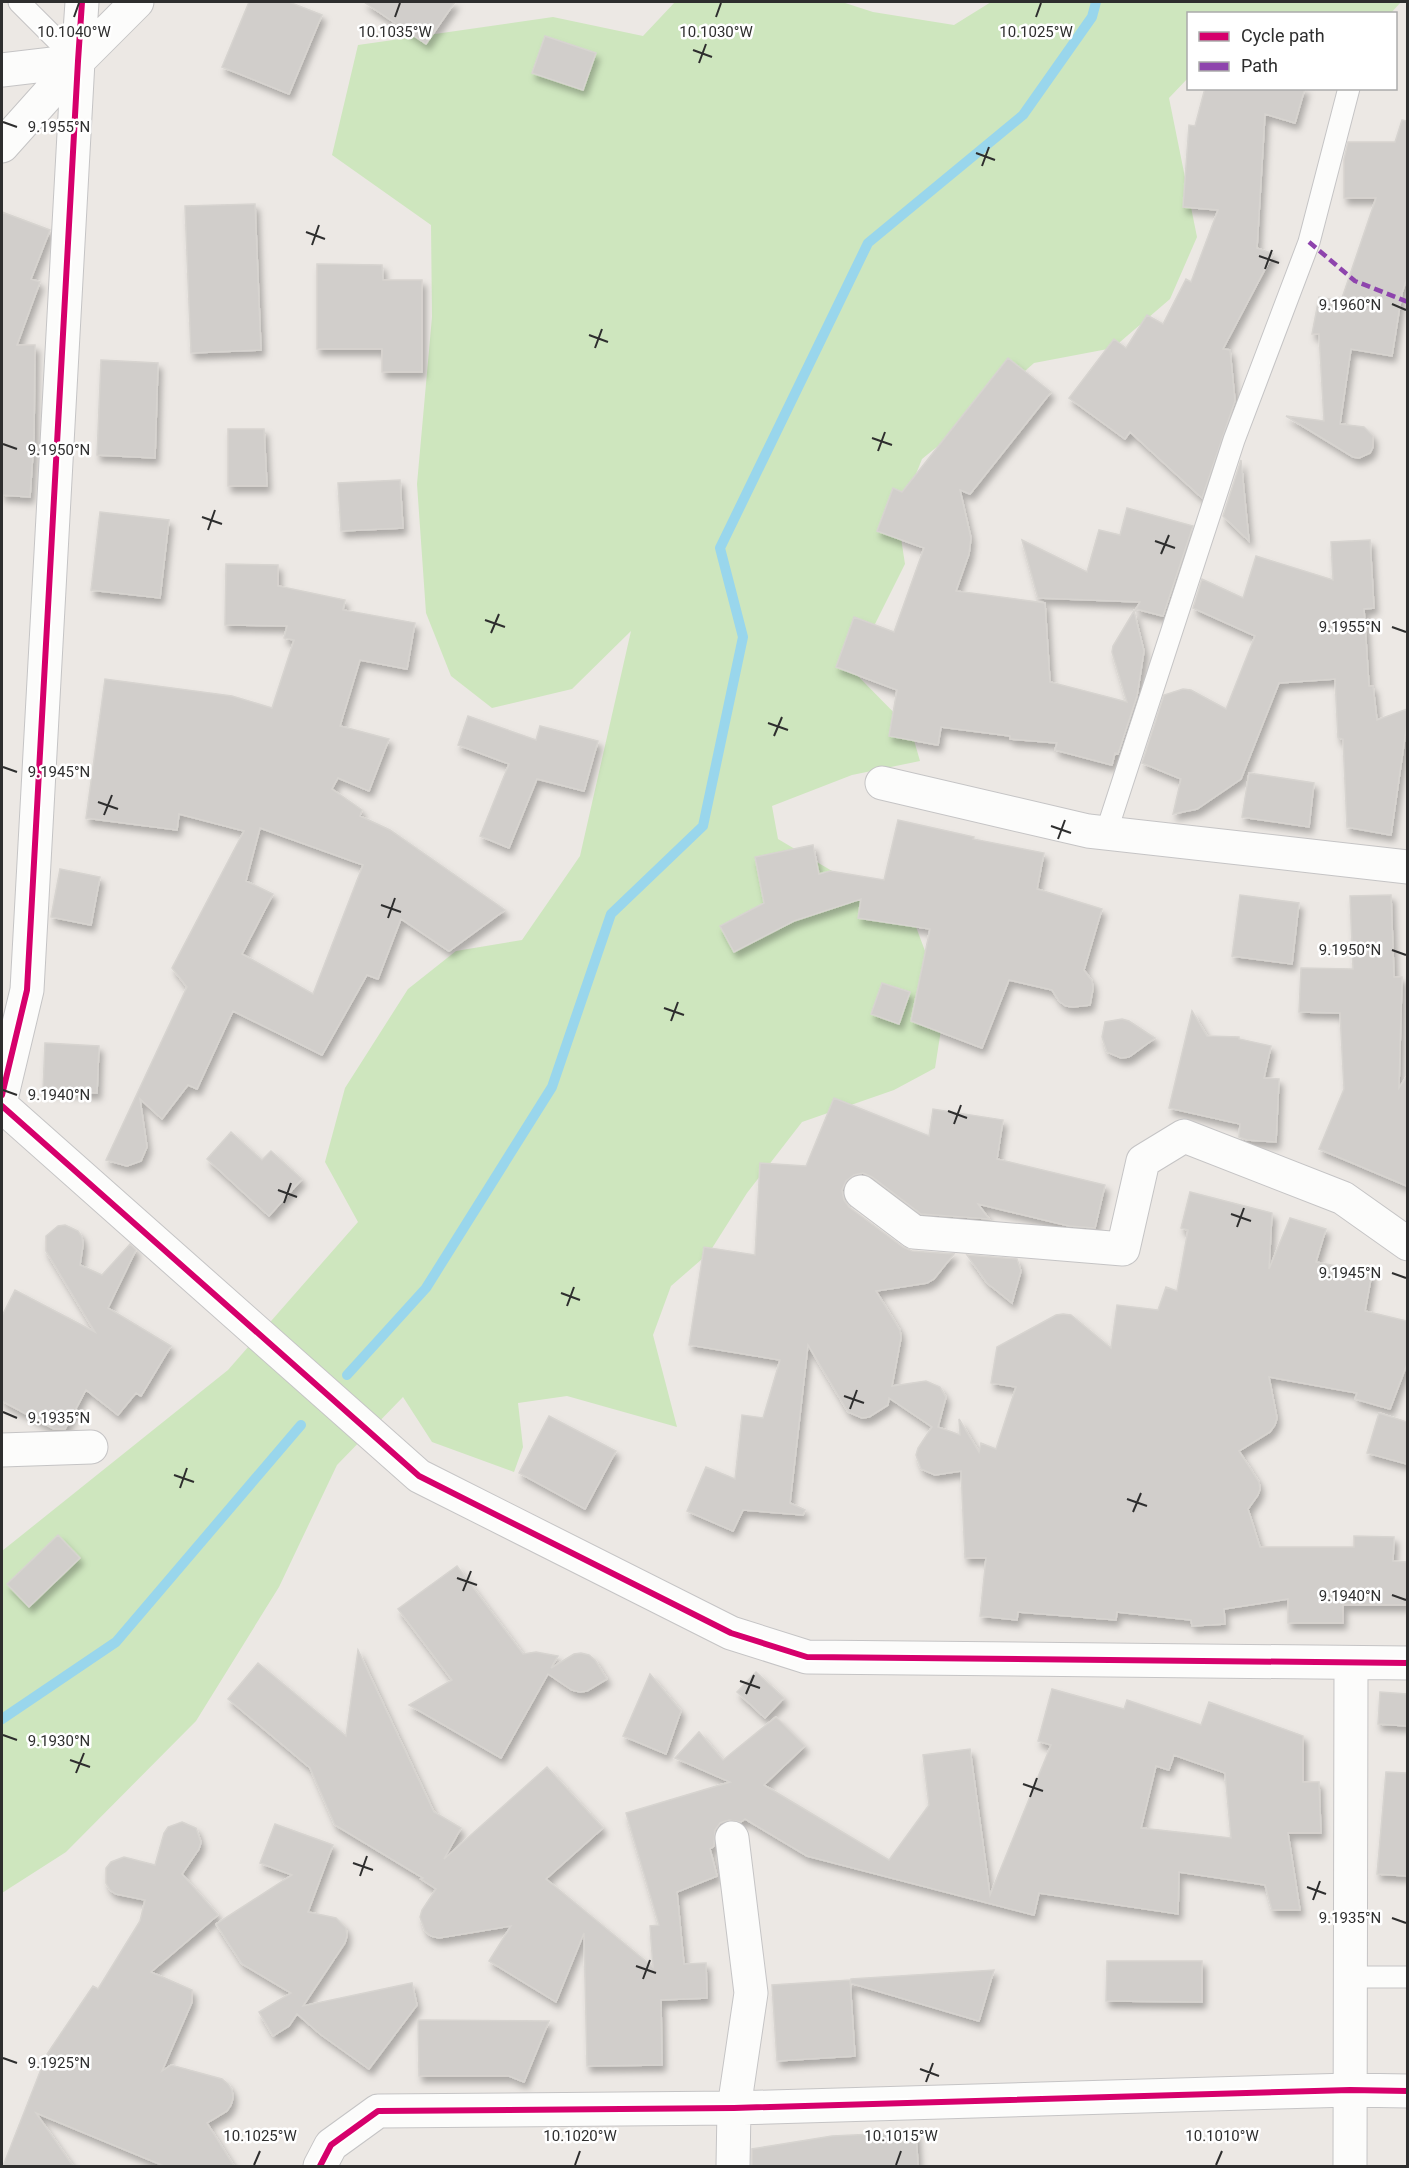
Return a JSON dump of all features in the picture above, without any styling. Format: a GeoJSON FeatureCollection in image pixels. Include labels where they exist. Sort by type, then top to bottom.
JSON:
{"type":"FeatureCollection","features":[{"type":"Feature","properties":{"kind":"street"},"geometry":{"type":"LineString","coordinates":[[2,1095],[27,990],[82,2]]}},
{"type":"Feature","properties":{"kind":"street"},"geometry":{"type":"LineString","coordinates":[[2,146],[78,61],[137,2]]}},
{"type":"Feature","properties":{"kind":"street"},"geometry":{"type":"LineString","coordinates":[[2,70],[78,61]]}},
{"type":"Feature","properties":{"kind":"street"},"geometry":{"type":"LineString","coordinates":[[882,783],[1088,831],[1407,867]]}},
{"type":"Feature","properties":{"kind":"street"},"geometry":{"type":"LineString","coordinates":[[2,1106],[419,1476],[731,1634],[807,1658],[1407,1663]]}},
{"type":"Feature","properties":{"kind":"street"},"geometry":{"type":"LineString","coordinates":[[861,1192],[914,1232],[1123,1249],[1143,1161],[1184,1136],[1343,1198],[1407,1244]]}},
{"type":"Feature","properties":{"kind":"street"},"geometry":{"type":"LineString","coordinates":[[2,1450],[91,1447]]}},
{"type":"Feature","properties":{"kind":"street"},"geometry":{"type":"LineString","coordinates":[[1350,2166],[1352,1664]]}},
{"type":"Feature","properties":{"kind":"street"},"geometry":{"type":"LineString","coordinates":[[732,1838],[751,1993],[734,2108],[733,2166]]}},
{"type":"Feature","properties":{"kind":"street"},"geometry":{"type":"LineString","coordinates":[[320,2166],[331,2145],[378,2110],[734,2108],[1350,2090],[1407,2091]]}},
{"type":"Feature","properties":{"kind":"lane"},"geometry":{"type":"LineString","coordinates":[[19,2],[78,61]]}},
{"type":"Feature","properties":{"kind":"lane"},"geometry":{"type":"LineString","coordinates":[[1106,833],[1234,440],[1309,242],[1348,90]]}},
{"type":"Feature","properties":{"kind":"lane"},"geometry":{"type":"LineString","coordinates":[[1350,1977],[1407,1977]]}},
{"type":"Feature","properties":{"kind":"green space"},"geometry":{"type":"Polygon","coordinates":[[[675,2],[842,2],[873,12],[954,25],[991,2],[1401,2],[1392,12],[1187,12],[1187,79],[1169,98],[1197,237],[1170,299],[1113,348],[1034,363],[922,459],[898,519],[905,564],[852,670],[911,730],[920,761],[852,775],[772,806],[778,839],[913,919],[945,1004],[935,1068],[894,1090],[802,1122],[747,1193],[709,1253],[671,1286],[653,1335],[677,1427],[567,1396],[518,1403],[523,1447],[514,1472],[432,1442],[403,1397],[337,1465],[279,1587],[196,1721],[66,1852],[2,1893],[2,1551],[228,1370],[358,1222],[325,1162],[345,1088],[408,989],[456,951],[522,940],[580,856],[631,631],[572,689],[492,708],[451,676],[426,613],[417,484],[432,317],[431,225],[332,155],[358,45],[553,17],[643,36],[675,2]]]}},
{"type":"Feature","properties":{"kind":"building"},"geometry":{"type":"Polygon","coordinates":[[[249,2],[289,2],[322,15],[289,94],[222,67],[249,2]]]}},
{"type":"Feature","properties":{"kind":"building"},"geometry":{"type":"Polygon","coordinates":[[[364,2],[455,2],[426,44],[364,2]]]}},
{"type":"Feature","properties":{"kind":"building"},"geometry":{"type":"Polygon","coordinates":[[[545,36],[596,53],[583,90],[532,73],[545,36]]]}},
{"type":"Feature","properties":{"kind":"building"},"geometry":{"type":"Polygon","coordinates":[[[1204,90],[1304,90],[1295,123],[1265,114],[1257,248],[1273,254],[1223,349],[1230,350],[1235,401],[1202,498],[1130,432],[1125,439],[1069,398],[1114,339],[1126,348],[1147,315],[1163,324],[1186,279],[1191,282],[1218,210],[1183,207],[1189,125],[1195,126],[1204,90]]]}},
{"type":"Feature","properties":{"kind":"building"},"geometry":{"type":"Polygon","coordinates":[[[1402,120],[1407,121],[1407,278],[1402,293],[1392,356],[1351,349],[1340,424],[1364,427],[1373,436],[1373,447],[1370,453],[1359,458],[1353,457],[1286,416],[1324,421],[1319,334],[1312,334],[1319,297],[1341,301],[1376,198],[1344,198],[1344,159],[1348,142],[1395,142],[1402,120]]]}},
{"type":"Feature","properties":{"kind":"building"},"geometry":{"type":"Polygon","coordinates":[[[255,204],[261,350],[191,353],[185,206],[255,204]]]}},
{"type":"Feature","properties":{"kind":"building"},"geometry":{"type":"Polygon","coordinates":[[[2,212],[50,230],[31,279],[40,282],[17,345],[35,345],[34,438],[30,497],[2,495],[2,212]]]}},
{"type":"Feature","properties":{"kind":"building"},"geometry":{"type":"Polygon","coordinates":[[[317,264],[382,265],[383,280],[422,280],[422,372],[382,372],[382,349],[317,349],[317,264]]]}},
{"type":"Feature","properties":{"kind":"building"},"geometry":{"type":"Polygon","coordinates":[[[1008,358],[1051,392],[970,494],[960,490],[971,538],[969,554],[956,591],[1045,603],[1050,682],[1127,702],[1112,652],[1113,646],[1134,611],[1144,651],[1137,696],[1118,754],[1115,753],[1112,765],[1055,750],[1057,743],[1010,739],[1010,736],[941,727],[938,745],[889,736],[897,690],[836,667],[854,617],[894,632],[924,548],[877,531],[893,488],[902,492],[1008,358]]]}},
{"type":"Feature","properties":{"kind":"building"},"geometry":{"type":"Polygon","coordinates":[[[101,360],[158,363],[155,458],[97,455],[101,360]]]}},
{"type":"Feature","properties":{"kind":"building"},"geometry":{"type":"Polygon","coordinates":[[[228,429],[264,429],[267,486],[228,486],[228,429]]]}},
{"type":"Feature","properties":{"kind":"building"},"geometry":{"type":"Polygon","coordinates":[[[1241,460],[1249,541],[1223,516],[1241,460]]]}},
{"type":"Feature","properties":{"kind":"building"},"geometry":{"type":"Polygon","coordinates":[[[400,480],[403,528],[341,531],[338,483],[400,480]]]}},
{"type":"Feature","properties":{"kind":"building"},"geometry":{"type":"Polygon","coordinates":[[[1127,508],[1193,526],[1163,616],[1136,609],[1140,602],[1038,598],[1022,540],[1087,572],[1099,530],[1120,535],[1127,508]]]}},
{"type":"Feature","properties":{"kind":"building"},"geometry":{"type":"Polygon","coordinates":[[[100,512],[169,520],[160,598],[91,590],[100,512]]]}},
{"type":"Feature","properties":{"kind":"building"},"geometry":{"type":"Polygon","coordinates":[[[1370,540],[1374,608],[1364,609],[1369,686],[1373,686],[1377,720],[1407,709],[1391,835],[1347,827],[1343,739],[1338,738],[1335,679],[1279,683],[1241,779],[1197,809],[1173,814],[1181,779],[1142,763],[1164,695],[1183,689],[1191,690],[1226,709],[1255,636],[1193,608],[1202,579],[1243,598],[1256,556],[1333,580],[1331,542],[1370,540]]]}},
{"type":"Feature","properties":{"kind":"building"},"geometry":{"type":"Polygon","coordinates":[[[226,564],[278,565],[278,586],[345,600],[343,610],[415,623],[407,669],[360,660],[340,726],[389,739],[369,791],[338,778],[332,789],[362,810],[360,816],[390,830],[505,910],[449,951],[401,919],[378,979],[367,975],[322,1055],[233,1011],[197,1089],[188,1085],[162,1119],[140,1099],[147,1147],[141,1161],[127,1166],[106,1160],[187,987],[172,968],[244,831],[179,814],[177,830],[86,818],[105,679],[232,696],[272,708],[294,640],[284,638],[287,626],[225,625],[226,564]],[[260,828],[246,881],[273,894],[242,954],[313,994],[363,865],[260,828]]]}},
{"type":"Feature","properties":{"kind":"building"},"geometry":{"type":"Polygon","coordinates":[[[468,716],[536,740],[540,726],[598,741],[584,791],[537,779],[509,848],[480,836],[509,764],[458,745],[468,716]]]}},
{"type":"Feature","properties":{"kind":"building"},"geometry":{"type":"Polygon","coordinates":[[[1249,773],[1314,783],[1309,827],[1242,817],[1249,773]]]}},
{"type":"Feature","properties":{"kind":"building"},"geometry":{"type":"Polygon","coordinates":[[[898,820],[974,837],[973,839],[1044,853],[1037,889],[1102,909],[1084,970],[1092,981],[1090,1005],[1066,1006],[1059,1001],[1052,990],[1009,980],[982,1048],[911,1021],[930,929],[858,918],[861,899],[794,921],[734,952],[720,926],[764,903],[755,857],[813,845],[819,874],[830,871],[884,880],[898,820]]]}},
{"type":"Feature","properties":{"kind":"building"},"geometry":{"type":"Polygon","coordinates":[[[60,869],[100,877],[91,925],[51,917],[60,869]]]}},
{"type":"Feature","properties":{"kind":"building"},"geometry":{"type":"Polygon","coordinates":[[[1240,895],[1299,903],[1292,964],[1232,956],[1240,895]]]}},
{"type":"Feature","properties":{"kind":"building"},"geometry":{"type":"Polygon","coordinates":[[[1391,895],[1394,977],[1402,977],[1399,1088],[1407,1076],[1407,1186],[1319,1149],[1344,1089],[1340,1013],[1299,1012],[1301,968],[1353,969],[1350,896],[1391,895]]]}},
{"type":"Feature","properties":{"kind":"building"},"geometry":{"type":"Polygon","coordinates":[[[882,983],[910,992],[899,1024],[871,1014],[882,983]]]}},
{"type":"Feature","properties":{"kind":"building"},"geometry":{"type":"Polygon","coordinates":[[[1192,1011],[1207,1036],[1239,1037],[1239,1039],[1271,1046],[1264,1078],[1279,1079],[1276,1142],[1247,1140],[1239,1137],[1240,1124],[1169,1108],[1192,1011]]]}},
{"type":"Feature","properties":{"kind":"building"},"geometry":{"type":"Polygon","coordinates":[[[1122,1019],[1155,1038],[1129,1057],[1121,1058],[1107,1052],[1102,1037],[1105,1022],[1122,1019]]]}},
{"type":"Feature","properties":{"kind":"building"},"geometry":{"type":"Polygon","coordinates":[[[45,1043],[99,1046],[97,1093],[43,1090],[45,1043]]]}},
{"type":"Feature","properties":{"kind":"building"},"geometry":{"type":"Polygon","coordinates":[[[834,1098],[929,1136],[933,1109],[1003,1120],[997,1159],[1105,1185],[1095,1228],[1069,1226],[978,1204],[989,1219],[921,1214],[872,1177],[863,1173],[854,1175],[846,1181],[842,1190],[844,1200],[849,1207],[903,1247],[912,1251],[954,1254],[934,1279],[927,1283],[876,1291],[900,1330],[901,1338],[892,1386],[926,1381],[940,1387],[946,1397],[938,1427],[960,1435],[959,1419],[979,1452],[981,1443],[996,1449],[1016,1387],[991,1383],[997,1347],[1056,1315],[1063,1314],[1071,1315],[1111,1348],[1117,1305],[1158,1310],[1166,1287],[1177,1291],[1188,1230],[1181,1228],[1190,1192],[1272,1213],[1269,1269],[1290,1218],[1326,1229],[1316,1262],[1372,1273],[1365,1311],[1407,1321],[1407,1364],[1390,1409],[1355,1399],[1357,1393],[1269,1377],[1277,1418],[1275,1425],[1270,1432],[1239,1451],[1259,1482],[1258,1495],[1248,1509],[1260,1547],[1354,1547],[1354,1536],[1394,1537],[1393,1561],[1407,1562],[1407,1605],[1343,1605],[1343,1623],[1288,1623],[1288,1599],[1224,1609],[1225,1624],[1192,1626],[1191,1620],[1117,1612],[1116,1620],[1018,1612],[1017,1620],[980,1616],[986,1558],[965,1558],[961,1471],[935,1475],[921,1469],[916,1455],[932,1427],[889,1398],[888,1405],[869,1417],[862,1418],[848,1412],[808,1345],[790,1503],[805,1510],[803,1515],[743,1510],[733,1531],[687,1511],[706,1467],[735,1479],[742,1415],[763,1418],[780,1360],[689,1345],[704,1247],[755,1255],[760,1163],[806,1166],[834,1098]]]}},
{"type":"Feature","properties":{"kind":"building"},"geometry":{"type":"Polygon","coordinates":[[[231,1132],[262,1160],[271,1151],[302,1179],[269,1216],[207,1159],[231,1132]]]}},
{"type":"Feature","properties":{"kind":"building"},"geometry":{"type":"Polygon","coordinates":[[[65,1225],[78,1231],[82,1237],[80,1265],[102,1275],[130,1244],[136,1250],[108,1308],[171,1346],[141,1396],[136,1393],[118,1415],[86,1390],[65,1429],[54,1429],[2,1401],[2,1316],[15,1290],[95,1332],[46,1251],[46,1236],[58,1226],[65,1225]]]}},
{"type":"Feature","properties":{"kind":"building"},"geometry":{"type":"Polygon","coordinates":[[[967,1255],[1017,1259],[1021,1271],[1012,1303],[987,1283],[967,1255]]]}},
{"type":"Feature","properties":{"kind":"building"},"geometry":{"type":"Polygon","coordinates":[[[1379,1413],[1407,1422],[1407,1464],[1367,1453],[1379,1413]]]}},
{"type":"Feature","properties":{"kind":"building"},"geometry":{"type":"Polygon","coordinates":[[[549,1416],[616,1451],[585,1509],[519,1473],[549,1416]]]}},
{"type":"Feature","properties":{"kind":"building"},"geometry":{"type":"Polygon","coordinates":[[[58,1535],[80,1558],[29,1607],[7,1584],[58,1535]]]}},
{"type":"Feature","properties":{"kind":"building"},"geometry":{"type":"Polygon","coordinates":[[[457,1566],[523,1654],[536,1652],[558,1656],[551,1668],[574,1654],[589,1655],[607,1679],[587,1691],[580,1692],[572,1690],[548,1674],[501,1758],[409,1705],[452,1680],[398,1609],[457,1566]]]}},
{"type":"Feature","properties":{"kind":"building"},"geometry":{"type":"Polygon","coordinates":[[[358,1650],[434,1812],[461,1828],[444,1859],[547,1767],[603,1828],[546,1879],[653,1967],[650,1926],[659,1925],[626,1813],[730,1782],[675,1758],[699,1732],[723,1760],[776,1717],[805,1746],[764,1785],[889,1860],[929,1805],[923,1755],[970,1749],[990,1895],[1051,1745],[1038,1741],[1052,1689],[1124,1709],[1127,1700],[1201,1725],[1209,1702],[1303,1736],[1303,1782],[1319,1782],[1321,1833],[1288,1833],[1300,1910],[1272,1910],[1265,1885],[1179,1872],[1178,1914],[1039,1893],[1034,1915],[807,1856],[745,1819],[741,1822],[729,1820],[720,1823],[715,1830],[714,1846],[710,1849],[717,1876],[677,1892],[684,1964],[706,1963],[707,1998],[661,2000],[662,2065],[587,2066],[584,1933],[556,2002],[489,1961],[511,1926],[439,1938],[431,1936],[425,1931],[420,1917],[436,1889],[421,1879],[423,1878],[335,1825],[310,1768],[228,1699],[258,1663],[346,1736],[358,1650]],[[1174,1755],[1169,1770],[1156,1766],[1141,1828],[1231,1838],[1225,1773],[1174,1755]]]}},
{"type":"Feature","properties":{"kind":"building"},"geometry":{"type":"Polygon","coordinates":[[[756,1672],[784,1698],[765,1718],[737,1692],[756,1672]]]}},
{"type":"Feature","properties":{"kind":"building"},"geometry":{"type":"Polygon","coordinates":[[[650,1674],[681,1711],[666,1754],[623,1736],[650,1674]]]}},
{"type":"Feature","properties":{"kind":"building"},"geometry":{"type":"Polygon","coordinates":[[[1380,1692],[1407,1694],[1407,1726],[1378,1724],[1380,1692]]]}},
{"type":"Feature","properties":{"kind":"building"},"geometry":{"type":"Polygon","coordinates":[[[1386,1772],[1407,1773],[1407,1876],[1377,1874],[1386,1772]]]}},
{"type":"Feature","properties":{"kind":"building"},"geometry":{"type":"Polygon","coordinates":[[[182,1822],[196,1828],[201,1842],[199,1849],[182,1874],[218,1915],[151,1972],[192,1990],[192,2002],[162,2071],[171,2065],[222,2079],[228,2084],[232,2090],[231,2105],[227,2111],[207,2123],[234,2166],[164,2166],[36,2113],[73,2166],[3,2166],[47,2054],[93,1986],[98,1989],[140,1921],[145,1900],[116,1894],[110,1890],[106,1883],[106,1868],[111,1862],[124,1857],[155,1865],[164,1833],[168,1827],[182,1822]]]}},
{"type":"Feature","properties":{"kind":"building"},"geometry":{"type":"Polygon","coordinates":[[[275,1824],[333,1845],[308,1912],[336,1918],[346,1928],[345,1943],[303,2006],[412,1983],[417,2005],[369,2069],[320,2034],[297,2014],[289,2026],[273,2036],[259,2012],[291,1993],[242,1964],[216,1924],[292,1875],[260,1863],[275,1824]]]}},
{"type":"Feature","properties":{"kind":"building"},"geometry":{"type":"Polygon","coordinates":[[[1107,1961],[1202,1961],[1202,2002],[1106,2001],[1107,1961]]]}},
{"type":"Feature","properties":{"kind":"building"},"geometry":{"type":"Polygon","coordinates":[[[994,1970],[979,2021],[850,1983],[851,1979],[994,1970]]]}},
{"type":"Feature","properties":{"kind":"building"},"geometry":{"type":"Polygon","coordinates":[[[850,1980],[855,2056],[777,2061],[772,1985],[850,1980]]]}},
{"type":"Feature","properties":{"kind":"building"},"geometry":{"type":"Polygon","coordinates":[[[418,2020],[549,2021],[524,2082],[509,2076],[419,2076],[418,2020]]]}},
{"type":"Feature","properties":{"kind":"building"},"geometry":{"type":"Polygon","coordinates":[[[916,2132],[918,2166],[752,2166],[752,2149],[832,2136],[916,2132]]]}},
{"type":"Feature","properties":{"kind":"waterway"},"geometry":{"type":"LineString","coordinates":[[347,1375],[426,1288],[552,1087],[611,914],[703,826],[743,637],[720,548],[868,243],[1023,115],[1092,17],[1096,2]]}},
{"type":"Feature","properties":{"kind":"waterway"},"geometry":{"type":"LineString","coordinates":[[2,1719],[116,1642],[301,1425]]}},
{"type":"Feature","properties":{"kind":"marked path"},"geometry":{"type":"LineString","coordinates":[[1309,242],[1355,281],[1408,302]]}},
{"type":"Feature","properties":{"kind":"cycle path"},"geometry":{"type":"LineString","coordinates":[[2,1095],[27,990],[82,2]]}},
{"type":"Feature","properties":{"kind":"cycle path"},"geometry":{"type":"LineString","coordinates":[[2,1106],[419,1476],[731,1633],[807,1657],[1408,1663]]}},
{"type":"Feature","properties":{"kind":"cycle path"},"geometry":{"type":"LineString","coordinates":[[320,2166],[331,2145],[378,2111],[734,2108],[1350,2090],[1408,2091]]}}]}
